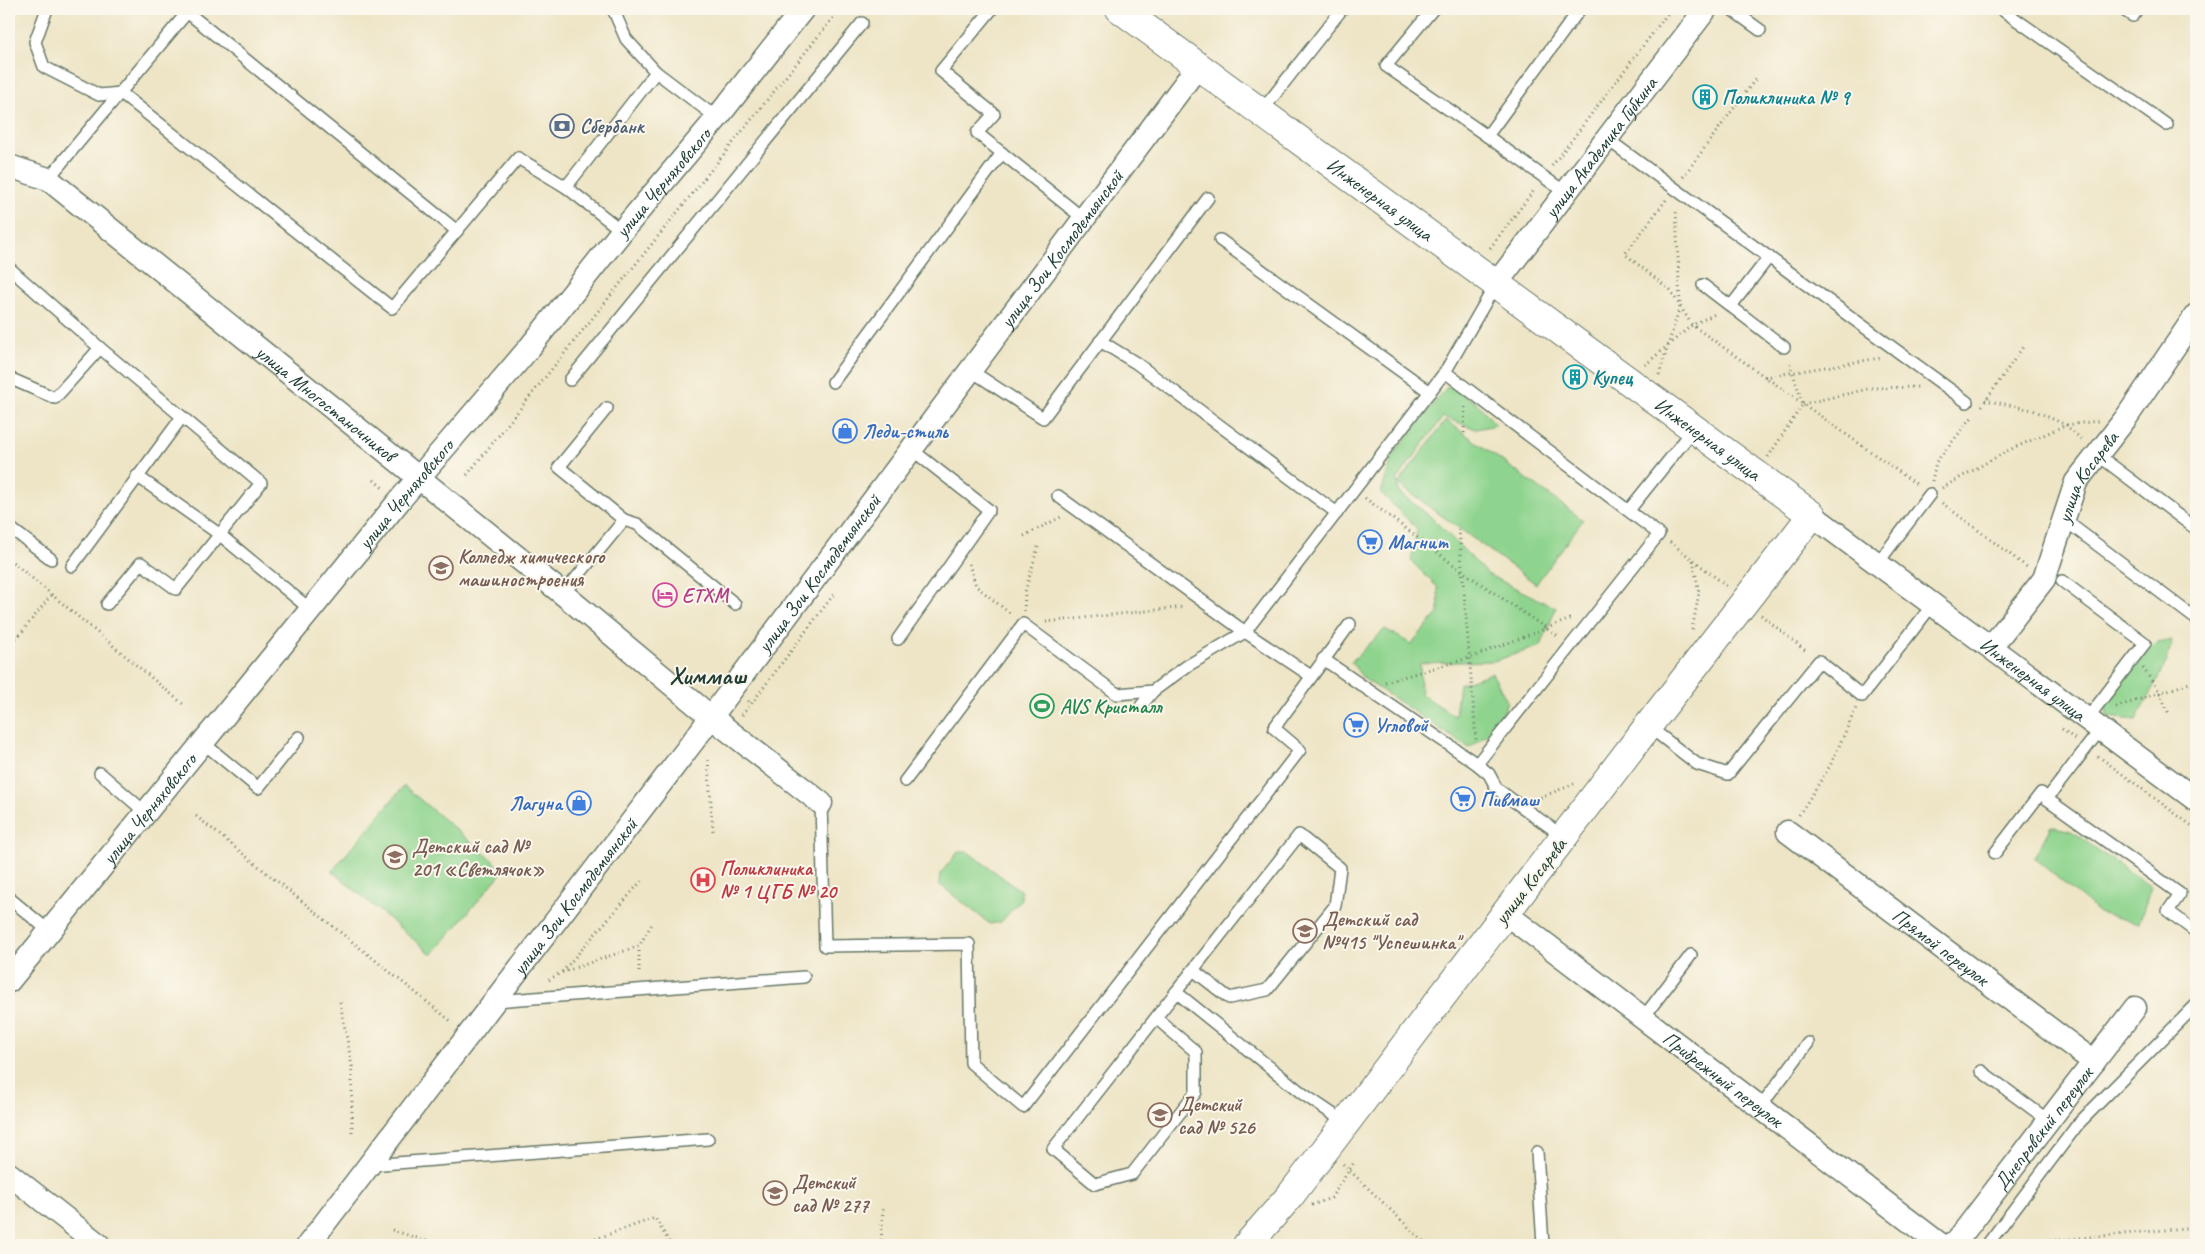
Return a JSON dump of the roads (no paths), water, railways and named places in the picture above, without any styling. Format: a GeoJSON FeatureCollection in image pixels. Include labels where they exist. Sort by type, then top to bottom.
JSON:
{"type":"FeatureCollection","features":[{"type":"Feature","properties":{"kind":"street","name":"улица Черняховского"},"geometry":{"type":"LineString","coordinates":[[9,981],[201,741],[530,347],[622,231],[717,118],[803,9]]}},
{"type":"Feature","properties":{"kind":"street","name":"Инженерная улица"},"geometry":{"type":"LineString","coordinates":[[1120,9],[1626,378],[2196,800]]}},
{"type":"Feature","properties":{"kind":"street","name":"улица Академика Губкина"},"geometry":{"type":"LineString","coordinates":[[1496,284],[1706,9]]}},
{"type":"Feature","properties":{"kind":"street","name":"улица Зои Космодемьянской"},"geometry":{"type":"LineString","coordinates":[[308,1245],[496,1001],[1198,66]]}},
{"type":"Feature","properties":{"kind":"street","name":"улица Многостаночников"},"geometry":{"type":"LineString","coordinates":[[9,166],[48,179],[563,594],[710,717],[821,804]]}},
{"type":"Feature","properties":{"kind":"street","name":"улица Косарева"},"geometry":{"type":"LineString","coordinates":[[1991,647],[2053,580],[2063,519],[2076,482],[2126,418],[2196,315]]}},
{"type":"Feature","properties":{"kind":"street","name":"улица Косарева"},"geometry":{"type":"LineString","coordinates":[[1247,1245],[1290,1196],[1648,726],[1737,595],[1812,515]]}},
{"type":"Feature","properties":{"kind":"street","name":"Прямой переулок"},"geometry":{"type":"LineString","coordinates":[[1788,832],[2094,1062]]}},
{"type":"Feature","properties":{"kind":"street","name":"Прибрежный переулок"},"geometry":{"type":"LineString","coordinates":[[1505,913],[1760,1107],[1951,1244]]}},
{"type":"Feature","properties":{"kind":"street","name":"Днепровский переулок"},"geometry":{"type":"LineString","coordinates":[[1951,1244],[2049,1122],[2135,1008]]}},
{"type":"Feature","properties":{"kind":"street"},"geometry":{"type":"LineString","coordinates":[[9,1174],[99,1245]]}},
{"type":"Feature","properties":{"kind":"lane"},"geometry":{"type":"LineString","coordinates":[[47,9],[35,42],[44,67],[99,95],[121,93],[392,308],[518,158],[566,187],[622,231]]}},
{"type":"Feature","properties":{"kind":"lane"},"geometry":{"type":"LineString","coordinates":[[613,9],[626,39],[656,72],[717,118]]}},
{"type":"Feature","properties":{"kind":"lane"},"geometry":{"type":"LineString","coordinates":[[992,9],[940,71],[994,114],[977,133],[1084,219]]}},
{"type":"Feature","properties":{"kind":"lane"},"geometry":{"type":"LineString","coordinates":[[1434,9],[1386,66],[1566,193]]}},
{"type":"Feature","properties":{"kind":"lane"},"geometry":{"type":"LineString","coordinates":[[1487,136],[1580,9]]}},
{"type":"Feature","properties":{"kind":"lane"},"geometry":{"type":"LineString","coordinates":[[1731,9],[1760,30]]}},
{"type":"Feature","properties":{"kind":"lane"},"geometry":{"type":"LineString","coordinates":[[2002,9],[2167,125]]}},
{"type":"Feature","properties":{"kind":"lane"},"geometry":{"type":"LineString","coordinates":[[2122,9],[2132,16],[2138,9]]}},
{"type":"Feature","properties":{"kind":"lane"},"geometry":{"type":"LineString","coordinates":[[48,179],[189,10],[457,231]]}},
{"type":"Feature","properties":{"kind":"lane"},"geometry":{"type":"LineString","coordinates":[[1260,112],[1336,11]]}},
{"type":"Feature","properties":{"kind":"lane"},"geometry":{"type":"LineString","coordinates":[[570,380],[862,24]]}},
{"type":"Feature","properties":{"kind":"lane"},"geometry":{"type":"LineString","coordinates":[[566,187],[656,72]]}},
{"type":"Feature","properties":{"kind":"lane"},"geometry":{"type":"LineString","coordinates":[[1607,138],[1967,402]]}},
{"type":"Feature","properties":{"kind":"lane"},"geometry":{"type":"LineString","coordinates":[[833,382],[1002,153]]}},
{"type":"Feature","properties":{"kind":"lane"},"geometry":{"type":"LineString","coordinates":[[970,370],[1043,418],[1208,198]]}},
{"type":"Feature","properties":{"kind":"lane"},"geometry":{"type":"LineString","coordinates":[[1220,240],[1430,392]]}},
{"type":"Feature","properties":{"kind":"lane"},"geometry":{"type":"LineString","coordinates":[[1731,306],[1769,257]]}},
{"type":"Feature","properties":{"kind":"lane"},"geometry":{"type":"LineString","coordinates":[[9,268],[100,348],[261,483],[176,589],[141,562],[107,604]]}},
{"type":"Feature","properties":{"kind":"lane"},"geometry":{"type":"LineString","coordinates":[[1141,706],[1153,691],[1187,666],[1245,632],[1446,372],[1496,284]]}},
{"type":"Feature","properties":{"kind":"lane"},"geometry":{"type":"LineString","coordinates":[[1703,285],[1784,347]]}},
{"type":"Feature","properties":{"kind":"lane"},"geometry":{"type":"LineString","coordinates":[[1100,341],[1136,364],[1337,513]]}},
{"type":"Feature","properties":{"kind":"lane"},"geometry":{"type":"LineString","coordinates":[[9,378],[55,398],[100,348]]}},
{"type":"Feature","properties":{"kind":"lane"},"geometry":{"type":"LineString","coordinates":[[1446,372],[1659,534],[1478,764]]}},
{"type":"Feature","properties":{"kind":"lane"},"geometry":{"type":"LineString","coordinates":[[607,408],[559,468],[624,520],[637,524],[735,604]]}},
{"type":"Feature","properties":{"kind":"lane"},"geometry":{"type":"LineString","coordinates":[[72,566],[182,417]]}},
{"type":"Feature","properties":{"kind":"lane"},"geometry":{"type":"LineString","coordinates":[[1629,510],[1694,429]]}},
{"type":"Feature","properties":{"kind":"lane"},"geometry":{"type":"LineString","coordinates":[[898,638],[989,510],[911,449]]}},
{"type":"Feature","properties":{"kind":"lane"},"geometry":{"type":"LineString","coordinates":[[2098,455],[2196,529]]}},
{"type":"Feature","properties":{"kind":"lane"},"geometry":{"type":"LineString","coordinates":[[137,476],[219,534],[311,610]]}},
{"type":"Feature","properties":{"kind":"lane"},"geometry":{"type":"LineString","coordinates":[[1877,564],[1930,494]]}},
{"type":"Feature","properties":{"kind":"lane"},"geometry":{"type":"LineString","coordinates":[[1058,496],[1245,632],[1310,676]]}},
{"type":"Feature","properties":{"kind":"lane"},"geometry":{"type":"LineString","coordinates":[[2063,519],[2196,619]]}},
{"type":"Feature","properties":{"kind":"lane"},"geometry":{"type":"LineString","coordinates":[[563,594],[624,520]]}},
{"type":"Feature","properties":{"kind":"lane"},"geometry":{"type":"LineString","coordinates":[[9,527],[51,559]]}},
{"type":"Feature","properties":{"kind":"lane"},"geometry":{"type":"LineString","coordinates":[[2047,799],[2135,656],[2145,643],[2053,580]]}},
{"type":"Feature","properties":{"kind":"lane"},"geometry":{"type":"LineString","coordinates":[[1648,726],[1697,764],[1728,774],[1819,661],[1862,696],[1933,604]]}},
{"type":"Feature","properties":{"kind":"lane"},"geometry":{"type":"LineString","coordinates":[[905,781],[1023,624],[1117,694],[1153,691]]}},
{"type":"Feature","properties":{"kind":"lane"},"geometry":{"type":"LineString","coordinates":[[821,804],[825,946],[969,944],[971,1063],[1023,1107],[1300,750],[1274,728],[1310,676],[1350,624]]}},
{"type":"Feature","properties":{"kind":"lane"},"geometry":{"type":"LineString","coordinates":[[1324,659],[1478,764],[1489,774],[1497,789],[1564,837]]}},
{"type":"Feature","properties":{"kind":"lane"},"geometry":{"type":"LineString","coordinates":[[201,741],[258,788],[299,737]]}},
{"type":"Feature","properties":{"kind":"lane"},"geometry":{"type":"LineString","coordinates":[[100,773],[145,812]]}},
{"type":"Feature","properties":{"kind":"lane"},"geometry":{"type":"LineString","coordinates":[[1995,853],[2041,793],[2180,894],[2168,911],[2196,932]]}},
{"type":"Feature","properties":{"kind":"lane"},"geometry":{"type":"LineString","coordinates":[[1156,1018],[1196,1052],[1196,1092],[1132,1174],[1094,1184],[1052,1149],[1299,835],[1340,868],[1335,906],[1267,990],[1229,998],[1193,970]]}},
{"type":"Feature","properties":{"kind":"lane"},"geometry":{"type":"LineString","coordinates":[[9,898],[49,930]]}},
{"type":"Feature","properties":{"kind":"lane"},"geometry":{"type":"LineString","coordinates":[[1642,1018],[1691,956]]}},
{"type":"Feature","properties":{"kind":"lane"},"geometry":{"type":"LineString","coordinates":[[496,1001],[804,977]]}},
{"type":"Feature","properties":{"kind":"lane"},"geometry":{"type":"LineString","coordinates":[[1176,992],[1303,1094],[1346,1123]]}},
{"type":"Feature","properties":{"kind":"lane"},"geometry":{"type":"LineString","coordinates":[[1988,1242],[2078,1124],[2196,1005]]}},
{"type":"Feature","properties":{"kind":"lane"},"geometry":{"type":"LineString","coordinates":[[1760,1107],[1808,1043]]}},
{"type":"Feature","properties":{"kind":"lane"},"geometry":{"type":"LineString","coordinates":[[1981,1071],[2049,1122]]}},
{"type":"Feature","properties":{"kind":"lane"},"geometry":{"type":"LineString","coordinates":[[370,1165],[708,1139]]}},
{"type":"Feature","properties":{"kind":"lane"},"geometry":{"type":"LineString","coordinates":[[1537,1152],[1543,1245]]}},
{"type":"Feature","properties":{"kind":"place","name":"Поликлиника № 9"},"geometry":{"type":"Point","coordinates":[1705,97]}},
{"type":"Feature","properties":{"kind":"place","name":"Сбербанк"},"geometry":{"type":"Point","coordinates":[562,126]}},
{"type":"Feature","properties":{"kind":"place","name":"Купец"},"geometry":{"type":"Point","coordinates":[1575,377]}},
{"type":"Feature","properties":{"kind":"place","name":"Леди-стиль"},"geometry":{"type":"Point","coordinates":[845,431]}},
{"type":"Feature","properties":{"kind":"place","name":"Магнит"},"geometry":{"type":"Point","coordinates":[1370,542]}},
{"type":"Feature","properties":{"kind":"place","name":"Колледж химического машиностроения"},"geometry":{"type":"Point","coordinates":[441,568]}},
{"type":"Feature","properties":{"kind":"place","name":"ЕТХМ"},"geometry":{"type":"Point","coordinates":[665,595]}},
{"type":"Feature","properties":{"kind":"place","name":"AVS Кристалл"},"geometry":{"type":"Point","coordinates":[1042,706]}},
{"type":"Feature","properties":{"kind":"place","name":"Угловой"},"geometry":{"type":"Point","coordinates":[1356,725]}},
{"type":"Feature","properties":{"kind":"place","name":"Пивмаш"},"geometry":{"type":"Point","coordinates":[1463,799]}},
{"type":"Feature","properties":{"kind":"place","name":"Лагуна"},"geometry":{"type":"Point","coordinates":[579,803]}},
{"type":"Feature","properties":{"kind":"place","name":"Детский сад № 201 «Светлячок»"},"geometry":{"type":"Point","coordinates":[395,857]}},
{"type":"Feature","properties":{"kind":"place","name":"Поликлиника № 1 ЦГБ № 20"},"geometry":{"type":"Point","coordinates":[703,880]}},
{"type":"Feature","properties":{"kind":"place","name":"Детский сад №415 \"Успешинка\""},"geometry":{"type":"Point","coordinates":[1305,931]}},
{"type":"Feature","properties":{"kind":"place","name":"Детcкий сад № 526"},"geometry":{"type":"Point","coordinates":[1160,1115]}},
{"type":"Feature","properties":{"kind":"place","name":"Детcкий сад № 277"},"geometry":{"type":"Point","coordinates":[775,1193]}},
{"type":"Feature","properties":{"kind":"district","name":"Химмаш"},"geometry":{"type":"Point","coordinates":[708,675]}}]}
